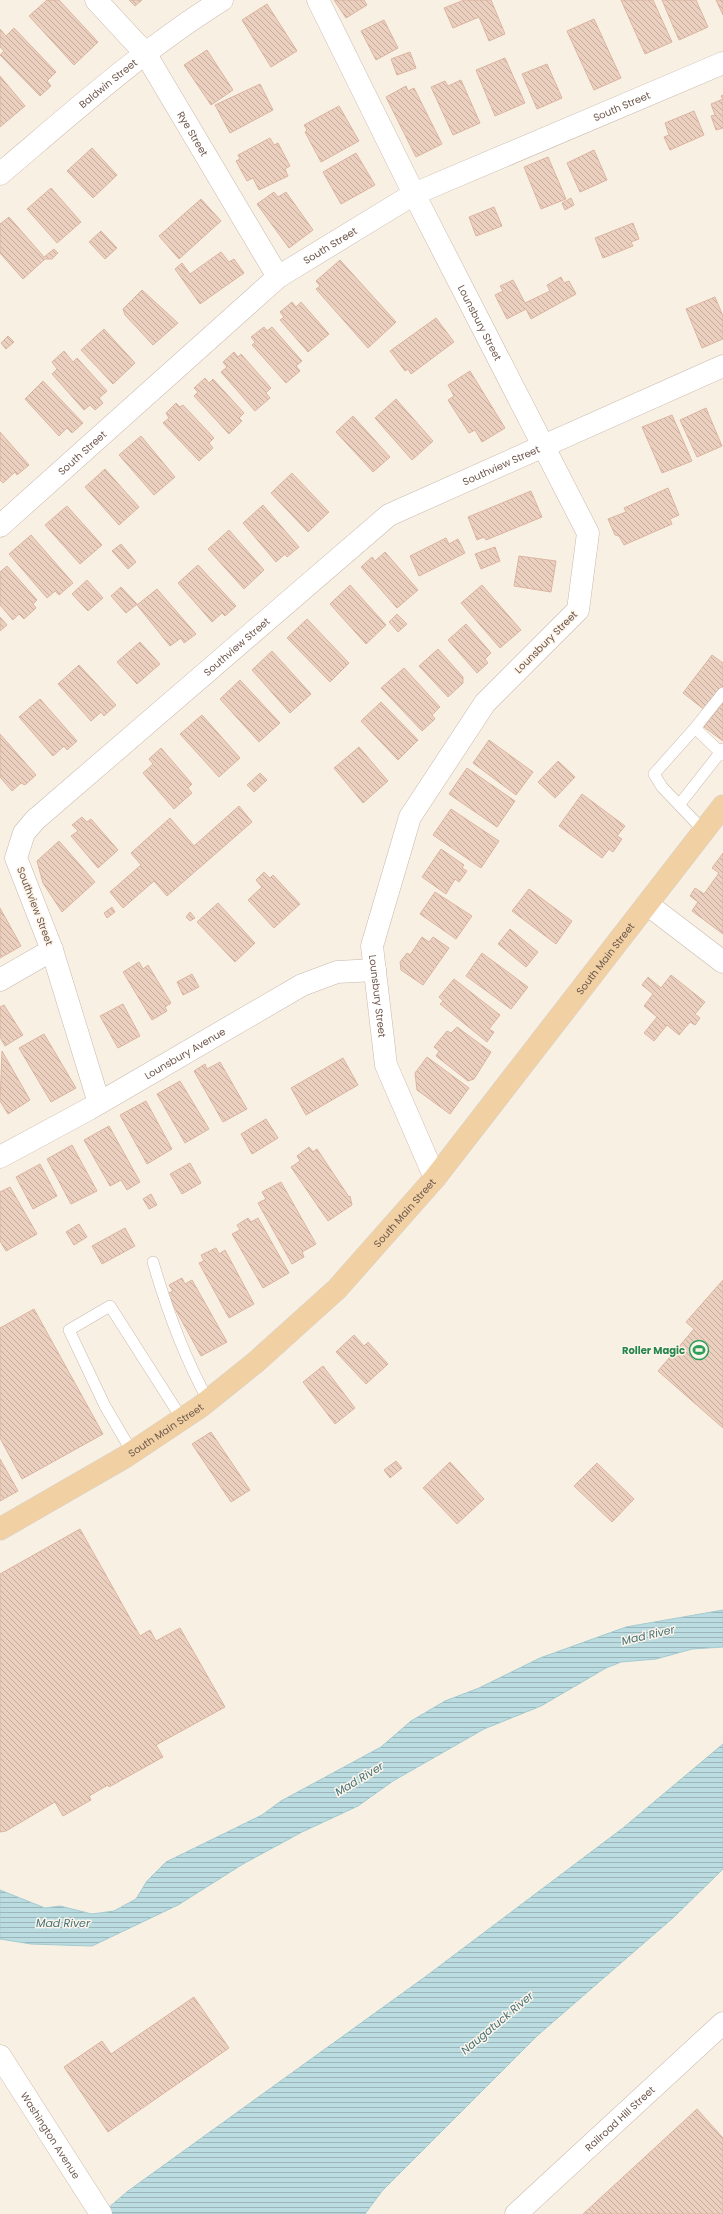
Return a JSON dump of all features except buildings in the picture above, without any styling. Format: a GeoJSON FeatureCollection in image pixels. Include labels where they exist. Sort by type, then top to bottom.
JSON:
{"type":"FeatureCollection","features":[{"type":"Feature","properties":{"kind":"main road","name":"South Main Street"},"geometry":{"type":"LineString","coordinates":[[0,1529],[132,1452],[182,1419],[256,1362],[337,1289],[435,1178],[723,806]]}},
{"type":"Feature","properties":{"kind":"street","name":"Rye Street"},"geometry":{"type":"LineString","coordinates":[[96,0],[145,53],[278,277]]}},
{"type":"Feature","properties":{"kind":"street","name":"Baldwin Street"},"geometry":{"type":"LineString","coordinates":[[0,174],[145,53],[222,0]]}},
{"type":"Feature","properties":{"kind":"street","name":"Lounsbury Street"},"geometry":{"type":"LineString","coordinates":[[318,0],[414,194],[588,533],[578,610],[485,703],[410,818],[372,946],[386,1065],[435,1178]]}},
{"type":"Feature","properties":{"kind":"street","name":"South Street"},"geometry":{"type":"LineString","coordinates":[[0,526],[278,277],[414,194],[723,63]]}},
{"type":"Feature","properties":{"kind":"street","name":"Southview Street"},"geometry":{"type":"LineString","coordinates":[[99,1103],[52,950],[16,858],[24,833],[35,820],[389,515],[723,366]]}},
{"type":"Feature","properties":{"kind":"street"},"geometry":{"type":"LineString","coordinates":[[647,904],[723,962]]}},
{"type":"Feature","properties":{"kind":"street"},"geometry":{"type":"LineString","coordinates":[[0,980],[52,950]]}},
{"type":"Feature","properties":{"kind":"street","name":"Lounsbury Avenue"},"geometry":{"type":"LineString","coordinates":[[0,1157],[99,1103],[302,985],[337,972],[375,970]]}},
{"type":"Feature","properties":{"kind":"street","name":"Railroad Hill Street"},"geometry":{"type":"LineString","coordinates":[[516,2214],[723,2023]]}},
{"type":"Feature","properties":{"kind":"street","name":"Washington Avenue"},"geometry":{"type":"LineString","coordinates":[[0,2056],[96,2206]]}},
{"type":"Feature","properties":{"kind":"lane"},"geometry":{"type":"LineString","coordinates":[[704,831],[662,787],[654,774],[723,694]]}},
{"type":"Feature","properties":{"kind":"lane"},"geometry":{"type":"LineString","coordinates":[[679,805],[722,752],[695,728]]}},
{"type":"Feature","properties":{"kind":"lane"},"geometry":{"type":"LineString","coordinates":[[153,1262],[174,1326],[195,1377],[208,1400]]}},
{"type":"Feature","properties":{"kind":"lane"},"geometry":{"type":"LineString","coordinates":[[132,1452],[105,1406],[69,1330],[110,1306],[182,1419]]}},
{"type":"Feature","properties":{"kind":"water","name":"Mad River"},"geometry":{"type":"Polygon","coordinates":[[[723,1610],[723,1647],[692,1649],[656,1659],[621,1662],[606,1668],[541,1706],[484,1729],[393,1781],[358,1806],[302,1832],[243,1864],[178,1905],[92,1946],[31,1944],[0,1939],[0,1890],[45,1908],[60,1906],[92,1914],[114,1911],[136,1899],[147,1881],[166,1862],[262,1815],[281,1801],[381,1747],[411,1721],[445,1701],[479,1688],[540,1658],[626,1627],[723,1610]]]}},
{"type":"Feature","properties":{"kind":"water","name":"Naugatuck River"},"geometry":{"type":"Polygon","coordinates":[[[723,1744],[723,1869],[674,1917],[538,2035],[382,2191],[365,2214],[101,2214],[128,2191],[425,1977],[623,1828],[723,1744]]]}},
{"type":"Feature","properties":{"kind":"place","name":"Roller Magic"},"geometry":{"type":"Point","coordinates":[699,1350]}}]}
